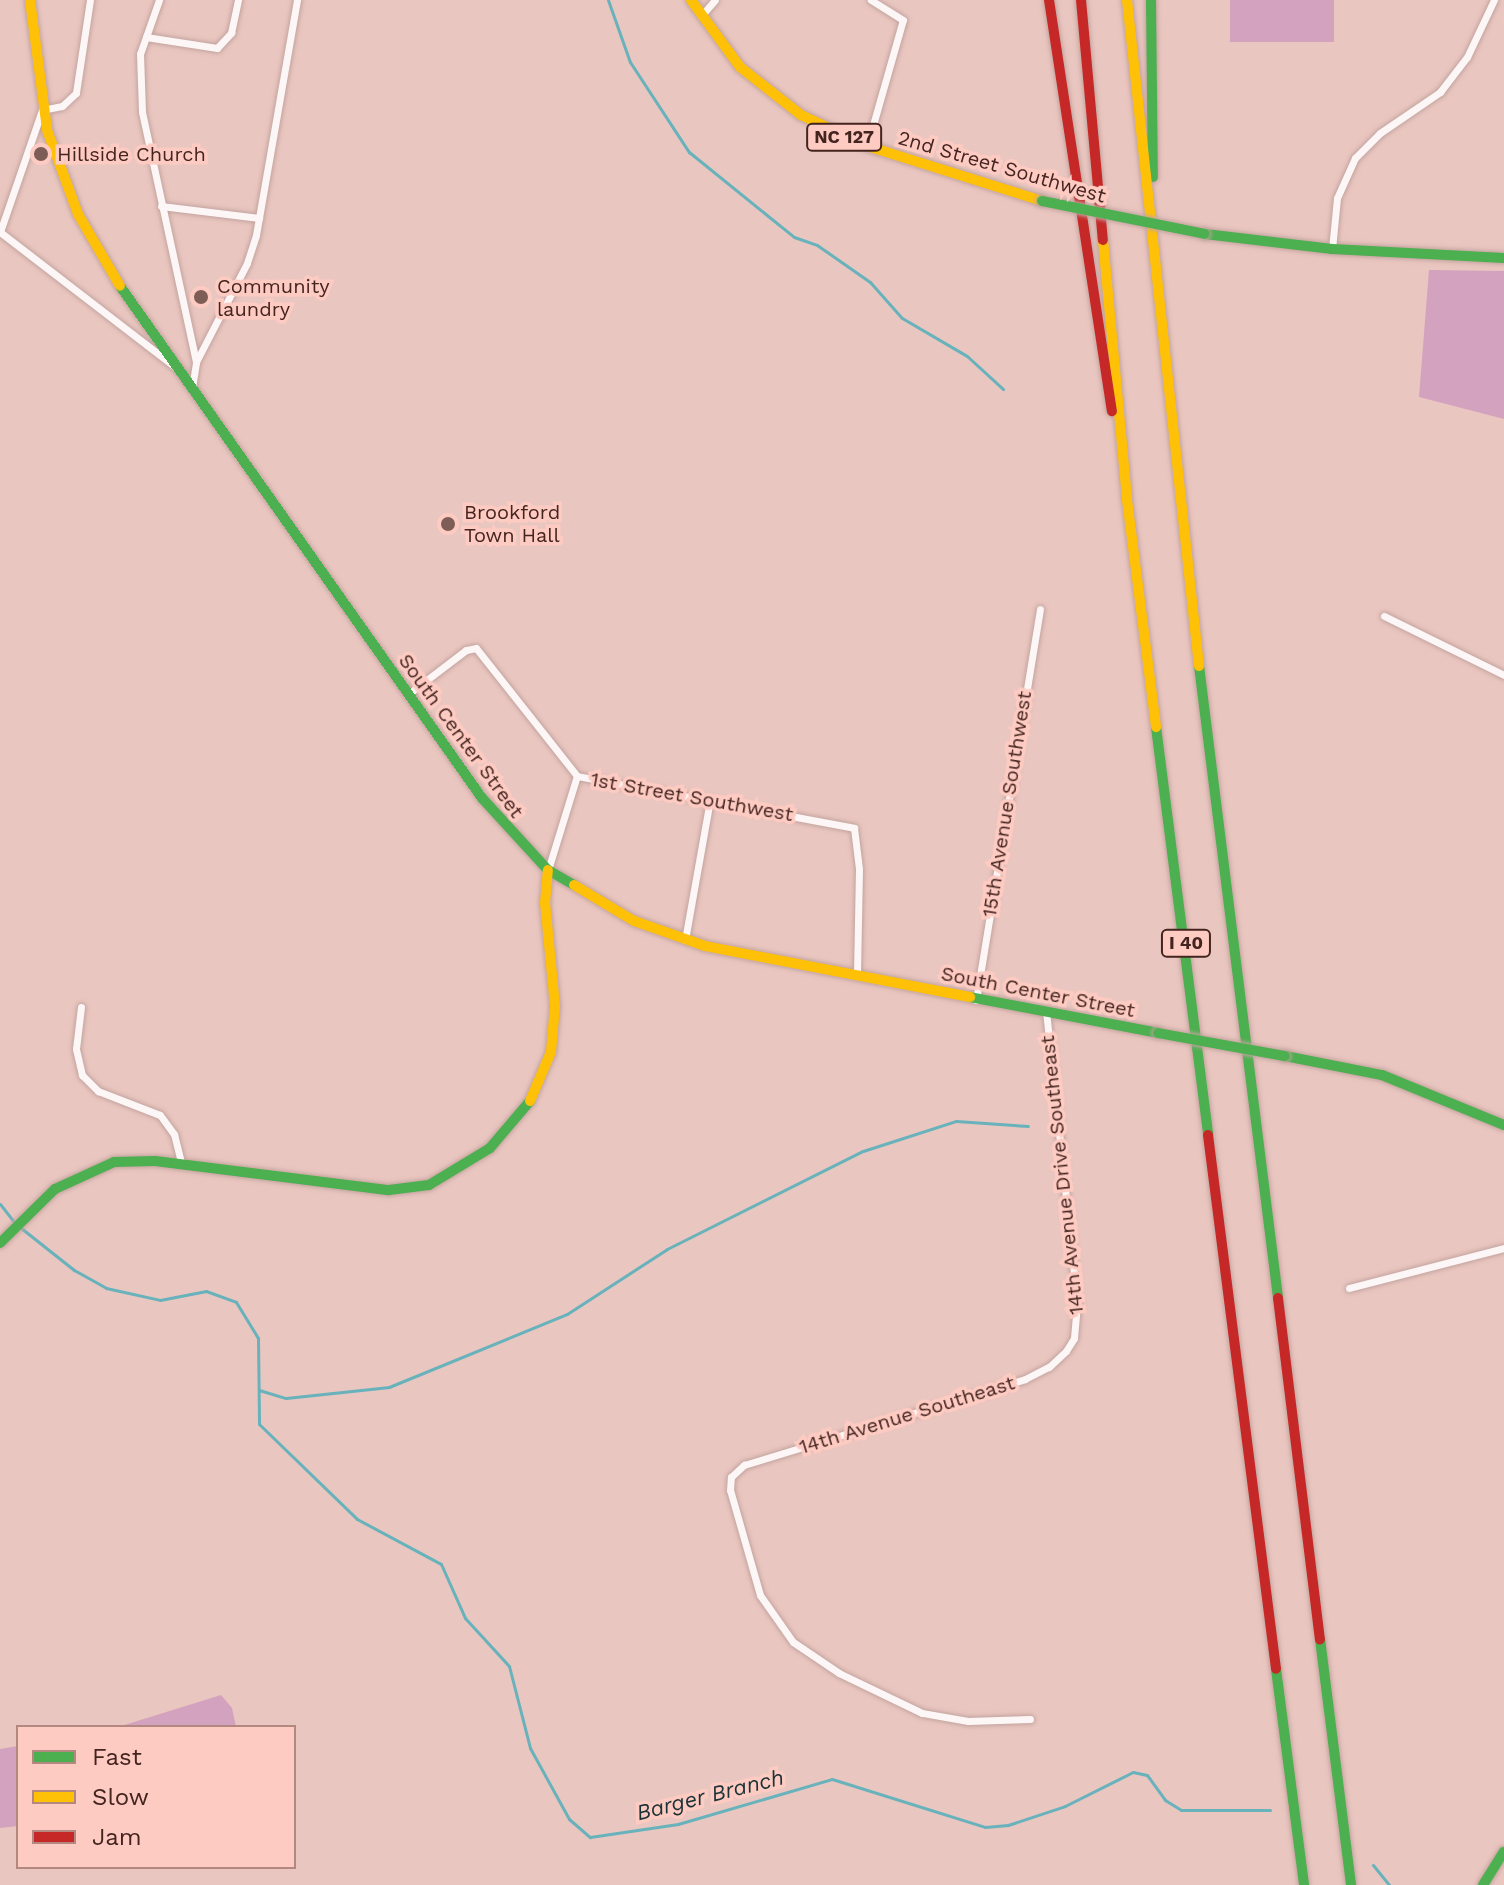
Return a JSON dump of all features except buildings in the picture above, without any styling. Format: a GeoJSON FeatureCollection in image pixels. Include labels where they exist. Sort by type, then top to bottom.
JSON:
{"type":"FeatureCollection","features":[{"type":"Feature","properties":{"kind":"main road","name":"South Center Street"},"geometry":{"type":"LineString","coordinates":[[30,0],[42,110],[89,236],[174,366],[407,695],[494,814],[548,870],[619,914],[685,940],[976,1000],[1395,1079],[1504,1125]]}},
{"type":"Feature","properties":{"kind":"main road","name":"2nd Street Southwest"},"geometry":{"type":"LineString","coordinates":[[691,0],[701,16],[766,91],[812,121],[867,146],[1042,201],[1205,234],[1332,249],[1504,258]]}},
{"type":"Feature","properties":{"kind":"main road"},"geometry":{"type":"LineString","coordinates":[[1049,0],[1104,364],[1125,462]]}},
{"type":"Feature","properties":{"kind":"main road","name":"I 40"},"geometry":{"type":"LineString","coordinates":[[1081,0],[1125,462],[1304,1885]]}},
{"type":"Feature","properties":{"kind":"main road","name":"I 40"},"geometry":{"type":"LineString","coordinates":[[1127,0],[1185,563],[1351,1885]]}},
{"type":"Feature","properties":{"kind":"main road"},"geometry":{"type":"LineString","coordinates":[[1151,0],[1154,258]]}},
{"type":"Feature","properties":{"kind":"main road"},"geometry":{"type":"LineString","coordinates":[[0,1243],[43,1198],[80,1174],[136,1160],[389,1190],[429,1185],[490,1148],[526,1111],[551,1052],[555,1006],[545,903],[548,870]]}},
{"type":"Feature","properties":{"kind":"main road"},"geometry":{"type":"LineString","coordinates":[[1483,1885],[1504,1852]]}},
{"type":"Feature","properties":{"kind":"street"},"geometry":{"type":"LineString","coordinates":[[90,0],[76,93],[62,106],[42,110],[0,232],[174,366]]}},
{"type":"Feature","properties":{"kind":"street"},"geometry":{"type":"LineString","coordinates":[[159,0],[140,65],[142,112],[196,362]]}},
{"type":"Feature","properties":{"kind":"street"},"geometry":{"type":"LineString","coordinates":[[146,37],[217,48],[231,33],[238,0]]}},
{"type":"Feature","properties":{"kind":"street"},"geometry":{"type":"LineString","coordinates":[[191,390],[196,362],[247,263],[259,218],[297,0]]}},
{"type":"Feature","properties":{"kind":"street"},"geometry":{"type":"LineString","coordinates":[[701,16],[715,0]]}},
{"type":"Feature","properties":{"kind":"street"},"geometry":{"type":"LineString","coordinates":[[867,146],[903,23],[900,14],[871,0]]}},
{"type":"Feature","properties":{"kind":"street"},"geometry":{"type":"LineString","coordinates":[[1332,249],[1337,198],[1355,158],[1380,133],[1440,92],[1467,57],[1494,0]]}},
{"type":"Feature","properties":{"kind":"street"},"geometry":{"type":"LineString","coordinates":[[161,206],[259,218]]}},
{"type":"Feature","properties":{"kind":"street","name":"15th Avenue Southwest"},"geometry":{"type":"LineString","coordinates":[[976,1000],[1040,609]]}},
{"type":"Feature","properties":{"kind":"street"},"geometry":{"type":"LineString","coordinates":[[1384,616],[1504,675]]}},
{"type":"Feature","properties":{"kind":"street"},"geometry":{"type":"LineString","coordinates":[[407,695],[466,650],[476,648],[577,776],[548,870]]}},
{"type":"Feature","properties":{"kind":"street","name":"1st Street Southwest"},"geometry":{"type":"LineString","coordinates":[[577,776],[848,825],[857,834],[857,974]]}},
{"type":"Feature","properties":{"kind":"street"},"geometry":{"type":"LineString","coordinates":[[685,940],[710,800]]}},
{"type":"Feature","properties":{"kind":"street"},"geometry":{"type":"LineString","coordinates":[[81,1007],[76,1049],[82,1075],[98,1091],[160,1115],[174,1134],[181,1163]]}},
{"type":"Feature","properties":{"kind":"street","name":"14th Avenue Drive Southeast"},"geometry":{"type":"LineString","coordinates":[[1046,1012],[1075,1273],[1074,1338]]}},
{"type":"Feature","properties":{"kind":"street"},"geometry":{"type":"LineString","coordinates":[[1349,1288],[1504,1248]]}},
{"type":"Feature","properties":{"kind":"street","name":"14th Avenue Southeast"},"geometry":{"type":"LineString","coordinates":[[1030,1719],[968,1721],[922,1713],[839,1673],[793,1642],[760,1595],[730,1490],[731,1477],[753,1462],[1025,1379],[1049,1367],[1074,1338]]}},
{"type":"Feature","properties":{"kind":"shaded area"},"geometry":{"type":"Polygon","coordinates":[[[1230,0],[1334,0],[1334,42],[1230,42],[1230,0]]]}},
{"type":"Feature","properties":{"kind":"shaded area"},"geometry":{"type":"Polygon","coordinates":[[[1429,270],[1504,271],[1504,419],[1419,397],[1429,270]]]}},
{"type":"Feature","properties":{"kind":"shaded area"},"geometry":{"type":"Polygon","coordinates":[[[221,1695],[232,1708],[236,1725],[124,1725],[221,1695]]]}},
{"type":"Feature","properties":{"kind":"shaded area"},"geometry":{"type":"Polygon","coordinates":[[[16,1746],[16,1826],[0,1828],[0,1749],[16,1746]]]}},
{"type":"Feature","properties":{"kind":"waterway"},"geometry":{"type":"LineString","coordinates":[[608,0],[630,62],[689,152],[794,237],[817,245],[870,282],[902,318],[967,356],[1003,389]]}},
{"type":"Feature","properties":{"kind":"waterway"},"geometry":{"type":"LineString","coordinates":[[259,1390],[286,1398],[389,1387],[567,1314],[667,1249],[863,1151],[956,1121],[1028,1126]]}},
{"type":"Feature","properties":{"kind":"waterway","name":"Barger Branch"},"geometry":{"type":"LineString","coordinates":[[0,1204],[15,1223]]}},
{"type":"Feature","properties":{"kind":"waterway","name":"Barger Branch"},"geometry":{"type":"LineString","coordinates":[[21,1228],[74,1270],[106,1288],[160,1300],[206,1291],[236,1302],[258,1338],[259,1424],[357,1519],[441,1564],[465,1618],[509,1666],[530,1748],[569,1819],[590,1837],[678,1824],[832,1779],[985,1827],[1008,1825],[1065,1806],[1133,1772],[1147,1775],[1165,1800],[1181,1810],[1270,1810]]}},
{"type":"Feature","properties":{"kind":"waterway","name":"Barger Branch"},"geometry":{"type":"LineString","coordinates":[[1373,1865],[1389,1885]]}},
{"type":"Feature","properties":{"kind":"traffic: fast"},"geometry":{"type":"LineString","coordinates":[[1151,0],[1153,177]]}},
{"type":"Feature","properties":{"kind":"traffic: fast"},"geometry":{"type":"LineString","coordinates":[[1042,201],[1205,234]]}},
{"type":"Feature","properties":{"kind":"traffic: fast"},"geometry":{"type":"LineString","coordinates":[[1205,234],[1332,249],[1504,258]]}},
{"type":"Feature","properties":{"kind":"traffic: fast"},"geometry":{"type":"LineString","coordinates":[[120,286],[482,798],[548,870],[574,885]]}},
{"type":"Feature","properties":{"kind":"traffic: fast"},"geometry":{"type":"LineString","coordinates":[[1199,666],[1278,1298]]}},
{"type":"Feature","properties":{"kind":"traffic: fast"},"geometry":{"type":"LineString","coordinates":[[1156,727],[1208,1135]]}},
{"type":"Feature","properties":{"kind":"traffic: fast"},"geometry":{"type":"LineString","coordinates":[[970,997],[1158,1033]]}},
{"type":"Feature","properties":{"kind":"traffic: fast"},"geometry":{"type":"LineString","coordinates":[[1158,1033],[1285,1056]]}},
{"type":"Feature","properties":{"kind":"traffic: fast"},"geometry":{"type":"LineString","coordinates":[[1285,1056],[1382,1075],[1504,1125]]}},
{"type":"Feature","properties":{"kind":"traffic: fast"},"geometry":{"type":"LineString","coordinates":[[0,1243],[55,1189],[114,1162],[155,1161],[389,1190],[429,1185],[490,1148],[530,1101]]}},
{"type":"Feature","properties":{"kind":"traffic: fast"},"geometry":{"type":"LineString","coordinates":[[1320,1639],[1351,1885]]}},
{"type":"Feature","properties":{"kind":"traffic: fast"},"geometry":{"type":"LineString","coordinates":[[1276,1669],[1304,1885]]}},
{"type":"Feature","properties":{"kind":"traffic: fast"},"geometry":{"type":"LineString","coordinates":[[1483,1885],[1504,1852]]}},
{"type":"Feature","properties":{"kind":"traffic: slow"},"geometry":{"type":"LineString","coordinates":[[30,0],[47,130],[78,214],[120,286]]}},
{"type":"Feature","properties":{"kind":"traffic: slow"},"geometry":{"type":"LineString","coordinates":[[691,0],[740,67],[801,115],[867,146],[1042,201]]}},
{"type":"Feature","properties":{"kind":"traffic: slow"},"geometry":{"type":"LineString","coordinates":[[1127,0],[1199,666]]}},
{"type":"Feature","properties":{"kind":"traffic: slow"},"geometry":{"type":"LineString","coordinates":[[1103,240],[1127,500],[1156,727]]}},
{"type":"Feature","properties":{"kind":"traffic: slow"},"geometry":{"type":"LineString","coordinates":[[530,1101],[551,1052],[555,1006],[545,903],[548,870]]}},
{"type":"Feature","properties":{"kind":"traffic: slow"},"geometry":{"type":"LineString","coordinates":[[574,885],[634,921],[705,946],[970,997]]}},
{"type":"Feature","properties":{"kind":"traffic: jam"},"geometry":{"type":"LineString","coordinates":[[1049,0],[1112,411]]}},
{"type":"Feature","properties":{"kind":"traffic: jam"},"geometry":{"type":"LineString","coordinates":[[1081,0],[1103,240]]}},
{"type":"Feature","properties":{"kind":"traffic: jam"},"geometry":{"type":"LineString","coordinates":[[1208,1135],[1276,1669]]}},
{"type":"Feature","properties":{"kind":"traffic: jam"},"geometry":{"type":"LineString","coordinates":[[1278,1298],[1320,1639]]}},
{"type":"Feature","properties":{"kind":"place","name":"Hillside Church"},"geometry":{"type":"Point","coordinates":[41,154]}},
{"type":"Feature","properties":{"kind":"place","name":"Community laundry"},"geometry":{"type":"Point","coordinates":[201,297]}},
{"type":"Feature","properties":{"kind":"place","name":"Brookford Town Hall"},"geometry":{"type":"Point","coordinates":[448,524]}}]}
